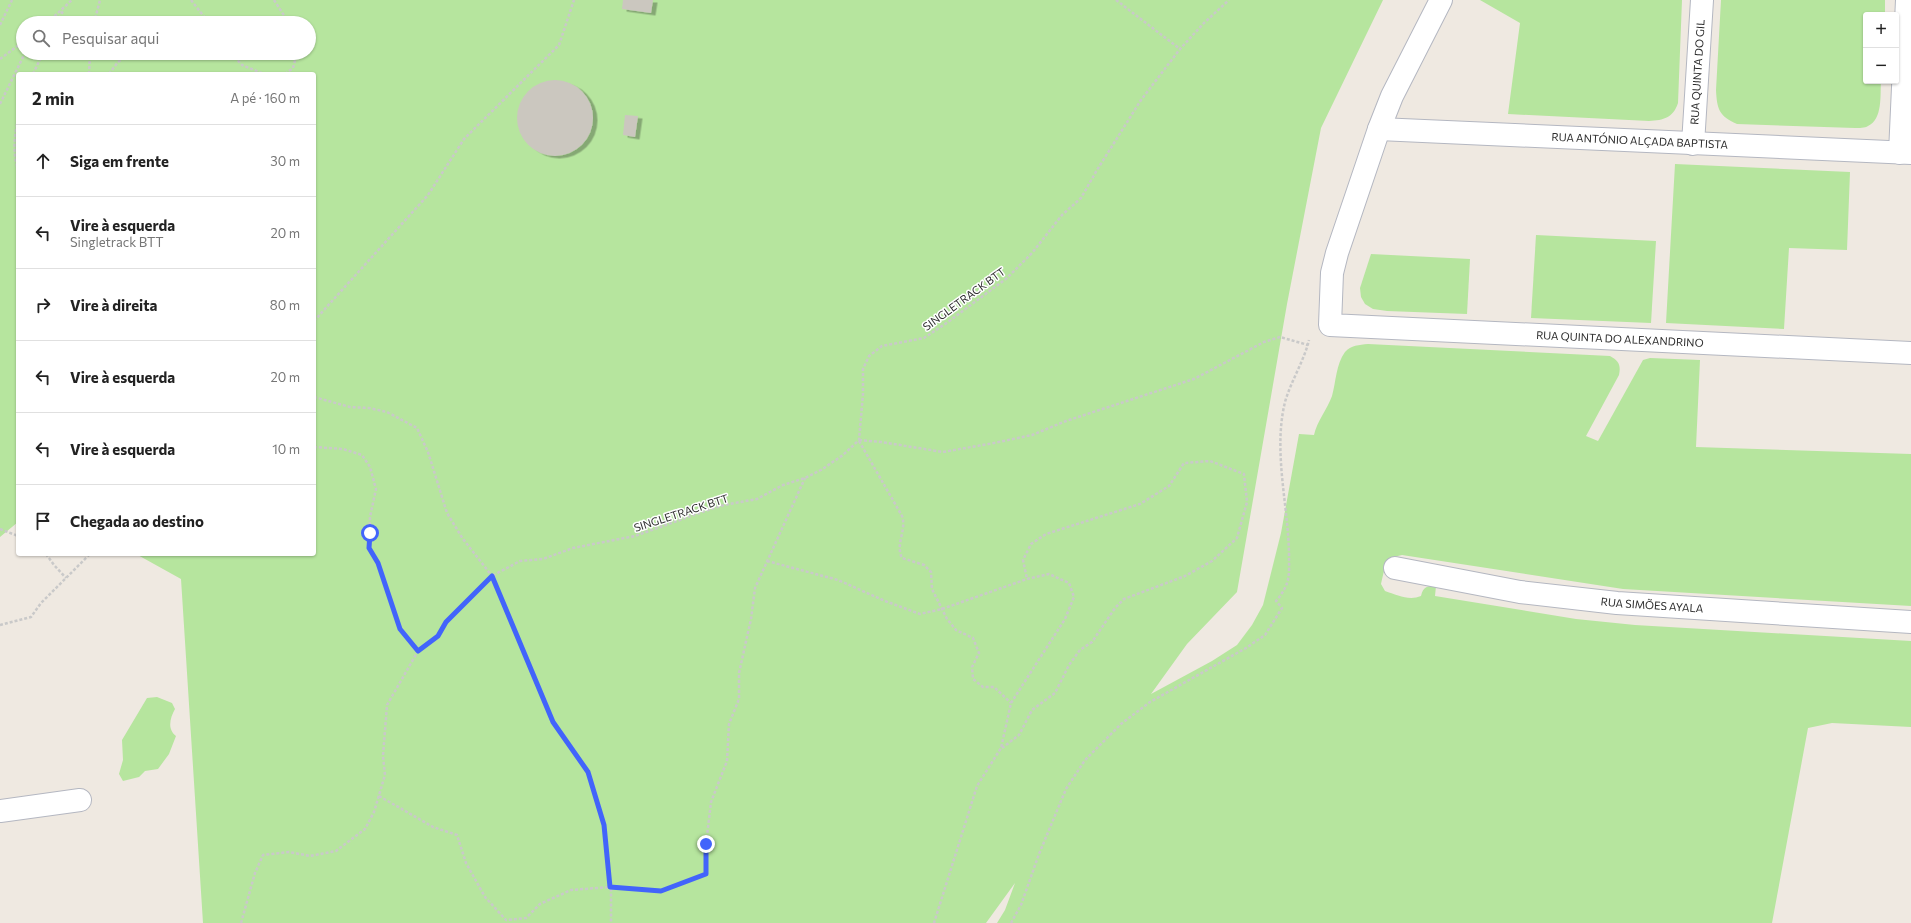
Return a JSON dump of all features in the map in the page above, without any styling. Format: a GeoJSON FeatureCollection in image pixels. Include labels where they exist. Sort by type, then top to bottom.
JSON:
{"type":"FeatureCollection","features":[{"type":"Feature","properties":{"kind":"street"},"geometry":{"type":"LineString","coordinates":[[1379,129],[1395,90],[1440,0]]}},
{"type":"Feature","properties":{"kind":"street","name":"RUA QUINTA DO GIL"},"geometry":{"type":"LineString","coordinates":[[1693,144],[1702,0]]}},
{"type":"Feature","properties":{"kind":"street","name":"RUA ANTÓNIO ALÇADA BAPTISTA"},"geometry":{"type":"LineString","coordinates":[[1379,129],[1905,153],[1907,0]]}},
{"type":"Feature","properties":{"kind":"street","name":"RUA QUINTA DO ALEXANDRINO"},"geometry":{"type":"LineString","coordinates":[[1379,129],[1337,253],[1332,273],[1330,325],[1911,353]]}},
{"type":"Feature","properties":{"kind":"street","name":"RUA SIMÕES AYALA"},"geometry":{"type":"LineString","coordinates":[[1395,568],[1520,592],[1617,603],[1911,622]]}},
{"type":"Feature","properties":{"kind":"street"},"geometry":{"type":"LineString","coordinates":[[0,811],[80,800]]}},
{"type":"Feature","properties":{"kind":"street"},"geometry":{"type":"LineString","coordinates":[[0,827],[24,808]]}},
{"type":"Feature","properties":{"kind":"path"},"geometry":{"type":"LineString","coordinates":[[0,25],[12,0]]}},
{"type":"Feature","properties":{"kind":"path"},"geometry":{"type":"LineString","coordinates":[[55,16],[72,0]]}},
{"type":"Feature","properties":{"kind":"path"},"geometry":{"type":"LineString","coordinates":[[96,16],[100,0]]}},
{"type":"Feature","properties":{"kind":"path"},"geometry":{"type":"LineString","coordinates":[[191,0],[204,16]]}},
{"type":"Feature","properties":{"kind":"path"},"geometry":{"type":"LineString","coordinates":[[274,0],[284,16]]}},
{"type":"Feature","properties":{"kind":"path"},"geometry":{"type":"LineString","coordinates":[[316,319],[428,195],[464,139],[559,45],[574,0]]}},
{"type":"Feature","properties":{"kind":"path"},"geometry":{"type":"LineString","coordinates":[[1116,0],[1180,49]]}},
{"type":"Feature","properties":{"kind":"path","name":"SINGLETRACK BTT"},"geometry":{"type":"LineString","coordinates":[[241,923],[254,872],[263,855],[289,852],[310,856],[336,851],[365,829],[374,812],[385,775],[383,756],[386,705],[418,651],[438,636],[446,622],[492,576],[520,561],[543,559],[573,548],[635,536],[676,520],[711,509],[757,499],[783,485],[805,478],[843,455],[859,440],[863,394],[863,369],[869,356],[882,346],[924,338],[948,322],[1012,273],[1032,253],[1062,215],[1081,198],[1097,170],[1142,100],[1180,49],[1229,0]]}},
{"type":"Feature","properties":{"kind":"path"},"geometry":{"type":"LineString","coordinates":[[60,16],[64,8]]}},
{"type":"Feature","properties":{"kind":"path"},"geometry":{"type":"LineString","coordinates":[[0,59],[16,47]]}},
{"type":"Feature","properties":{"kind":"path"},"geometry":{"type":"LineString","coordinates":[[0,104],[22,60]]}},
{"type":"Feature","properties":{"kind":"path"},"geometry":{"type":"LineString","coordinates":[[34,72],[40,60]]}},
{"type":"Feature","properties":{"kind":"path"},"geometry":{"type":"LineString","coordinates":[[89,72],[90,60]]}},
{"type":"Feature","properties":{"kind":"path"},"geometry":{"type":"LineString","coordinates":[[110,72],[121,60]]}},
{"type":"Feature","properties":{"kind":"path"},"geometry":{"type":"LineString","coordinates":[[237,60],[242,65],[259,72]]}},
{"type":"Feature","properties":{"kind":"path"},"geometry":{"type":"LineString","coordinates":[[288,72],[293,68],[295,60]]}},
{"type":"Feature","properties":{"kind":"path"},"geometry":{"type":"LineString","coordinates":[[16,129],[16,162]]}},
{"type":"Feature","properties":{"kind":"path"},"geometry":{"type":"LineString","coordinates":[[859,440],[943,452],[994,443],[1032,434],[1066,421],[1194,379],[1264,342],[1280,337],[1308,346]]}},
{"type":"Feature","properties":{"kind":"path"},"geometry":{"type":"LineString","coordinates":[[1011,923],[1021,905],[1039,854],[1066,789],[1085,760],[1121,724],[1150,702],[1246,648],[1265,634],[1282,608],[1276,601],[1286,589],[1289,570],[1289,535],[1281,459],[1282,426],[1286,402],[1310,339]]}},
{"type":"Feature","properties":{"kind":"path"},"geometry":{"type":"LineString","coordinates":[[316,398],[350,407],[369,408],[387,412],[417,428],[428,452],[447,513],[463,539],[492,576],[553,722],[588,772],[604,825],[610,887],[611,923]]}},
{"type":"Feature","properties":{"kind":"path"},"geometry":{"type":"LineString","coordinates":[[859,440],[902,516],[904,522],[898,550],[902,558],[924,565],[931,572],[932,589],[946,619],[956,630],[972,638],[979,653],[972,667],[973,679],[983,687],[994,687],[1011,703]]}},
{"type":"Feature","properties":{"kind":"path"},"geometry":{"type":"LineString","coordinates":[[316,447],[343,449],[362,455],[370,467],[376,489],[370,517],[369,548],[378,563],[400,629],[418,651]]}},
{"type":"Feature","properties":{"kind":"path"},"geometry":{"type":"LineString","coordinates":[[1001,748],[1019,736],[1032,710],[1055,693],[1069,665],[1080,650],[1092,642],[1124,599],[1185,576],[1212,561],[1237,538],[1247,502],[1244,474],[1210,461],[1184,463],[1169,486],[1140,504],[1046,534],[1031,544],[1023,560],[1027,579]]}},
{"type":"Feature","properties":{"kind":"path"},"geometry":{"type":"LineString","coordinates":[[379,796],[433,827],[457,835],[466,863],[485,897],[506,920],[526,918],[540,904],[570,890],[610,887],[661,891],[706,874],[706,844],[711,802],[727,761],[729,724],[739,699],[739,674],[751,619],[755,588],[805,478]]}},
{"type":"Feature","properties":{"kind":"path"},"geometry":{"type":"LineString","coordinates":[[0,529],[16,535]]}},
{"type":"Feature","properties":{"kind":"path"},"geometry":{"type":"LineString","coordinates":[[47,556],[66,578]]}},
{"type":"Feature","properties":{"kind":"path"},"geometry":{"type":"LineString","coordinates":[[0,625],[30,617],[41,603],[88,556]]}},
{"type":"Feature","properties":{"kind":"path"},"geometry":{"type":"LineString","coordinates":[[767,561],[838,580],[885,601],[920,614],[942,609],[1027,579],[1050,574],[1069,583],[1074,597],[1065,619],[1011,703],[1001,748],[977,786],[934,923]]}},
{"type":"Feature","properties":{"kind":"green space"},"geometry":{"type":"Polygon","coordinates":[[[0,0],[1383,0],[1321,128],[1287,304],[1237,592],[1187,644],[1151,694],[1212,661],[1237,645],[1252,625],[1263,605],[1281,533],[1299,434],[1314,435],[1317,425],[1332,396],[1338,368],[1345,352],[1358,345],[1368,344],[1610,356],[1619,364],[1619,375],[1586,436],[1598,441],[1643,360],[1650,358],[1700,360],[1696,447],[1911,454],[1911,606],[1623,589],[1402,555],[1396,556],[1388,562],[1381,584],[1385,591],[1403,597],[1412,598],[1421,596],[1426,587],[1436,586],[1435,596],[1576,619],[1635,625],[1911,641],[1911,727],[1832,723],[1808,728],[1772,923],[997,923],[1005,910],[1015,883],[986,923],[203,923],[181,579],[140,556],[316,556],[316,72],[16,72],[16,524],[0,537],[0,0]]]}},
{"type":"Feature","properties":{"kind":"green space"},"geometry":{"type":"Polygon","coordinates":[[[1480,0],[1682,0],[1678,103],[1676,108],[1671,115],[1663,119],[1649,121],[1508,114],[1520,23],[1480,0]]]}},
{"type":"Feature","properties":{"kind":"green space"},"geometry":{"type":"Polygon","coordinates":[[[1721,0],[1885,0],[1885,12],[1863,12],[1863,84],[1881,84],[1880,106],[1873,123],[1868,126],[1855,128],[1737,124],[1726,118],[1720,111],[1717,102],[1716,90],[1721,0]]]}},
{"type":"Feature","properties":{"kind":"green space"},"geometry":{"type":"Polygon","coordinates":[[[1675,164],[1850,172],[1847,250],[1789,248],[1784,329],[1666,323],[1675,164]]]}},
{"type":"Feature","properties":{"kind":"green space"},"geometry":{"type":"Polygon","coordinates":[[[1536,235],[1656,241],[1651,323],[1531,318],[1536,235]]]}},
{"type":"Feature","properties":{"kind":"green space"},"geometry":{"type":"Polygon","coordinates":[[[1371,254],[1470,259],[1467,314],[1387,311],[1373,309],[1365,304],[1361,297],[1360,288],[1371,254]]]}},
{"type":"Feature","properties":{"kind":"green space"},"geometry":{"type":"Polygon","coordinates":[[[157,697],[172,703],[175,709],[170,727],[176,736],[169,754],[158,769],[145,771],[139,777],[123,781],[119,774],[123,760],[122,740],[147,698],[157,697]]]}},
{"type":"Feature","properties":{"kind":"building"},"geometry":{"type":"Polygon","coordinates":[[[623,0],[653,0],[651,13],[622,9],[623,0]]]}},
{"type":"Feature","properties":{"kind":"building"},"geometry":{"type":"Polygon","coordinates":[[[555,80],[569,83],[582,91],[590,104],[593,118],[590,132],[582,145],[569,153],[555,156],[541,153],[528,145],[520,132],[517,118],[520,104],[528,91],[541,83],[555,80]]]}},
{"type":"Feature","properties":{"kind":"building"},"geometry":{"type":"Polygon","coordinates":[[[625,115],[638,116],[635,137],[623,135],[625,115]]]}},
{"type":"Feature","properties":{"kind":"route"},"geometry":{"type":"LineString","coordinates":[[370,533],[369,548],[378,563],[400,629],[418,651],[438,636],[446,622],[492,576],[520,648],[553,722],[588,772],[604,825],[610,887],[661,891],[706,874],[706,844]]}}]}
